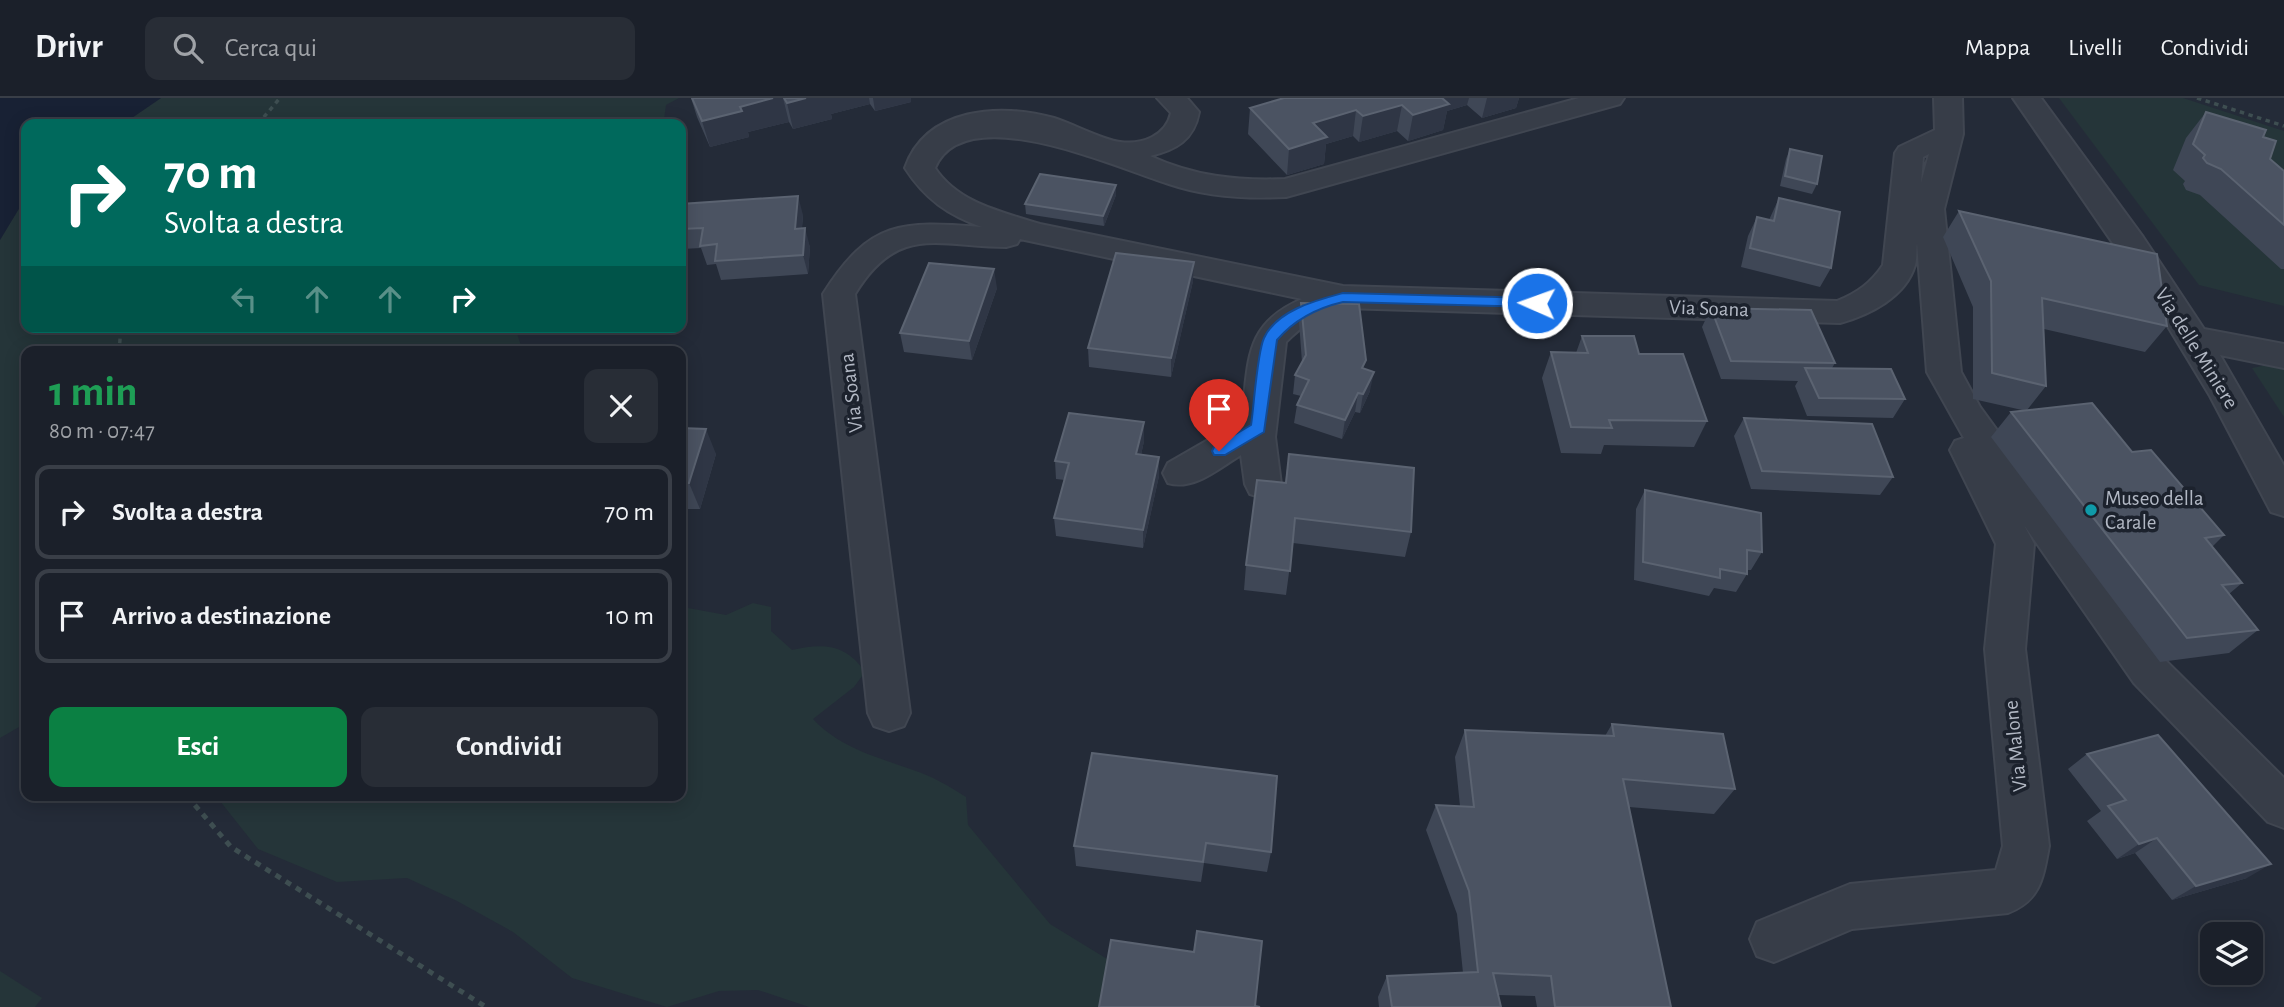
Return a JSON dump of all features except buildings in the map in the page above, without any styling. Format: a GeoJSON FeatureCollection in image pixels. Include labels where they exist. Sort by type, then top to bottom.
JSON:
{"type":"FeatureCollection","features":[{"type":"Feature","properties":{"kind":"street"},"geometry":{"type":"LineString","coordinates":[[1118,151],[1160,146],[1176,136],[1185,124],[1185,112],[1171,98]]}},
{"type":"Feature","properties":{"kind":"street","name":"Via Soana"},"geometry":{"type":"LineString","coordinates":[[1610,98],[1286,188],[1252,189],[1201,184],[1163,172],[1060,125],[978,109],[936,140],[923,156],[920,168],[927,182],[943,197],[964,209],[1035,233],[1343,297],[1840,312],[1864,302],[1884,288],[1899,266],[1909,153],[1949,134]]}},
{"type":"Feature","properties":{"kind":"street","name":"Via Malone"},"geometry":{"type":"LineString","coordinates":[[1774,939],[1850,907],[2007,891],[2020,877],[2026,846],[2005,649],[2015,544],[1951,415],[1944,372],[1928,209],[1949,134],[1948,98]]}},
{"type":"Feature","properties":{"kind":"street","name":"Via delle Miniere"},"geometry":{"type":"LineString","coordinates":[[2026,98],[2090,183],[2193,338],[2257,445],[2284,502]]}},
{"type":"Feature","properties":{"kind":"street","name":"Via Soana"},"geometry":{"type":"LineString","coordinates":[[889,712],[839,294],[849,275],[869,257],[896,239],[921,232],[1004,238],[1035,233]]}},
{"type":"Feature","properties":{"kind":"street","name":"Via Soana"},"geometry":{"type":"LineString","coordinates":[[1263,484],[1257,437],[1270,339],[1299,313],[1343,297]]}},
{"type":"Feature","properties":{"kind":"street"},"geometry":{"type":"LineString","coordinates":[[2193,338],[2284,356]]}},
{"type":"Feature","properties":{"kind":"street"},"geometry":{"type":"LineString","coordinates":[[1944,372],[1966,414],[2149,671],[2284,808]]}},
{"type":"Feature","properties":{"kind":"street"},"geometry":{"type":"LineString","coordinates":[[1181,473],[1258,428]]}},
{"type":"Feature","properties":{"kind":"path"},"geometry":{"type":"LineString","coordinates":[[262,119],[280,98]]}},
{"type":"Feature","properties":{"kind":"path"},"geometry":{"type":"LineString","coordinates":[[2197,98],[2284,126]]}},
{"type":"Feature","properties":{"kind":"path"},"geometry":{"type":"LineString","coordinates":[[191,801],[231,847],[486,1007]]}},
{"type":"Feature","properties":{"kind":"shaded area"},"geometry":{"type":"Polygon","coordinates":[[[161,98],[679,98],[666,105],[664,119],[130,119],[161,98]]]}},
{"type":"Feature","properties":{"kind":"shaded area"},"geometry":{"type":"Polygon","coordinates":[[[2059,98],[2183,98],[2284,131],[2284,306],[2199,285],[2059,98]]]}},
{"type":"Feature","properties":{"kind":"shaded area"},"geometry":{"type":"Polygon","coordinates":[[[21,205],[21,333],[517,333],[521,346],[21,346],[21,726],[0,738],[0,240],[21,205]]]}},
{"type":"Feature","properties":{"kind":"shaded area"},"geometry":{"type":"Polygon","coordinates":[[[2267,365],[2284,369],[2284,417],[2252,368],[2267,365]]]}},
{"type":"Feature","properties":{"kind":"shaded area"},"geometry":{"type":"Polygon","coordinates":[[[753,603],[771,607],[771,631],[792,650],[833,648],[858,663],[865,672],[854,687],[813,719],[847,744],[927,775],[966,797],[968,825],[1050,924],[1112,962],[1105,1007],[809,1007],[758,990],[719,991],[667,1007],[572,978],[513,932],[457,901],[407,878],[337,882],[258,849],[220,801],[686,801],[686,606],[726,615],[753,603]]]}},
{"type":"Feature","properties":{"kind":"shaded area"},"geometry":{"type":"Polygon","coordinates":[[[0,971],[42,998],[35,1007],[0,1007],[0,971]]]}},
{"type":"Feature","properties":{"kind":"water"},"geometry":{"type":"Polygon","coordinates":[[[0,98],[161,98],[130,119],[21,119],[21,205],[0,240],[0,98]]]}},
{"type":"Feature","properties":{"kind":"place","name":"Museo della Carale"},"geometry":{"type":"Point","coordinates":[2091,510]}},
{"type":"Feature","properties":{"kind":"route"},"geometry":{"type":"LineString","coordinates":[[1219,451],[1258,428],[1270,339],[1299,313],[1343,297],[1537,303]]}}]}
